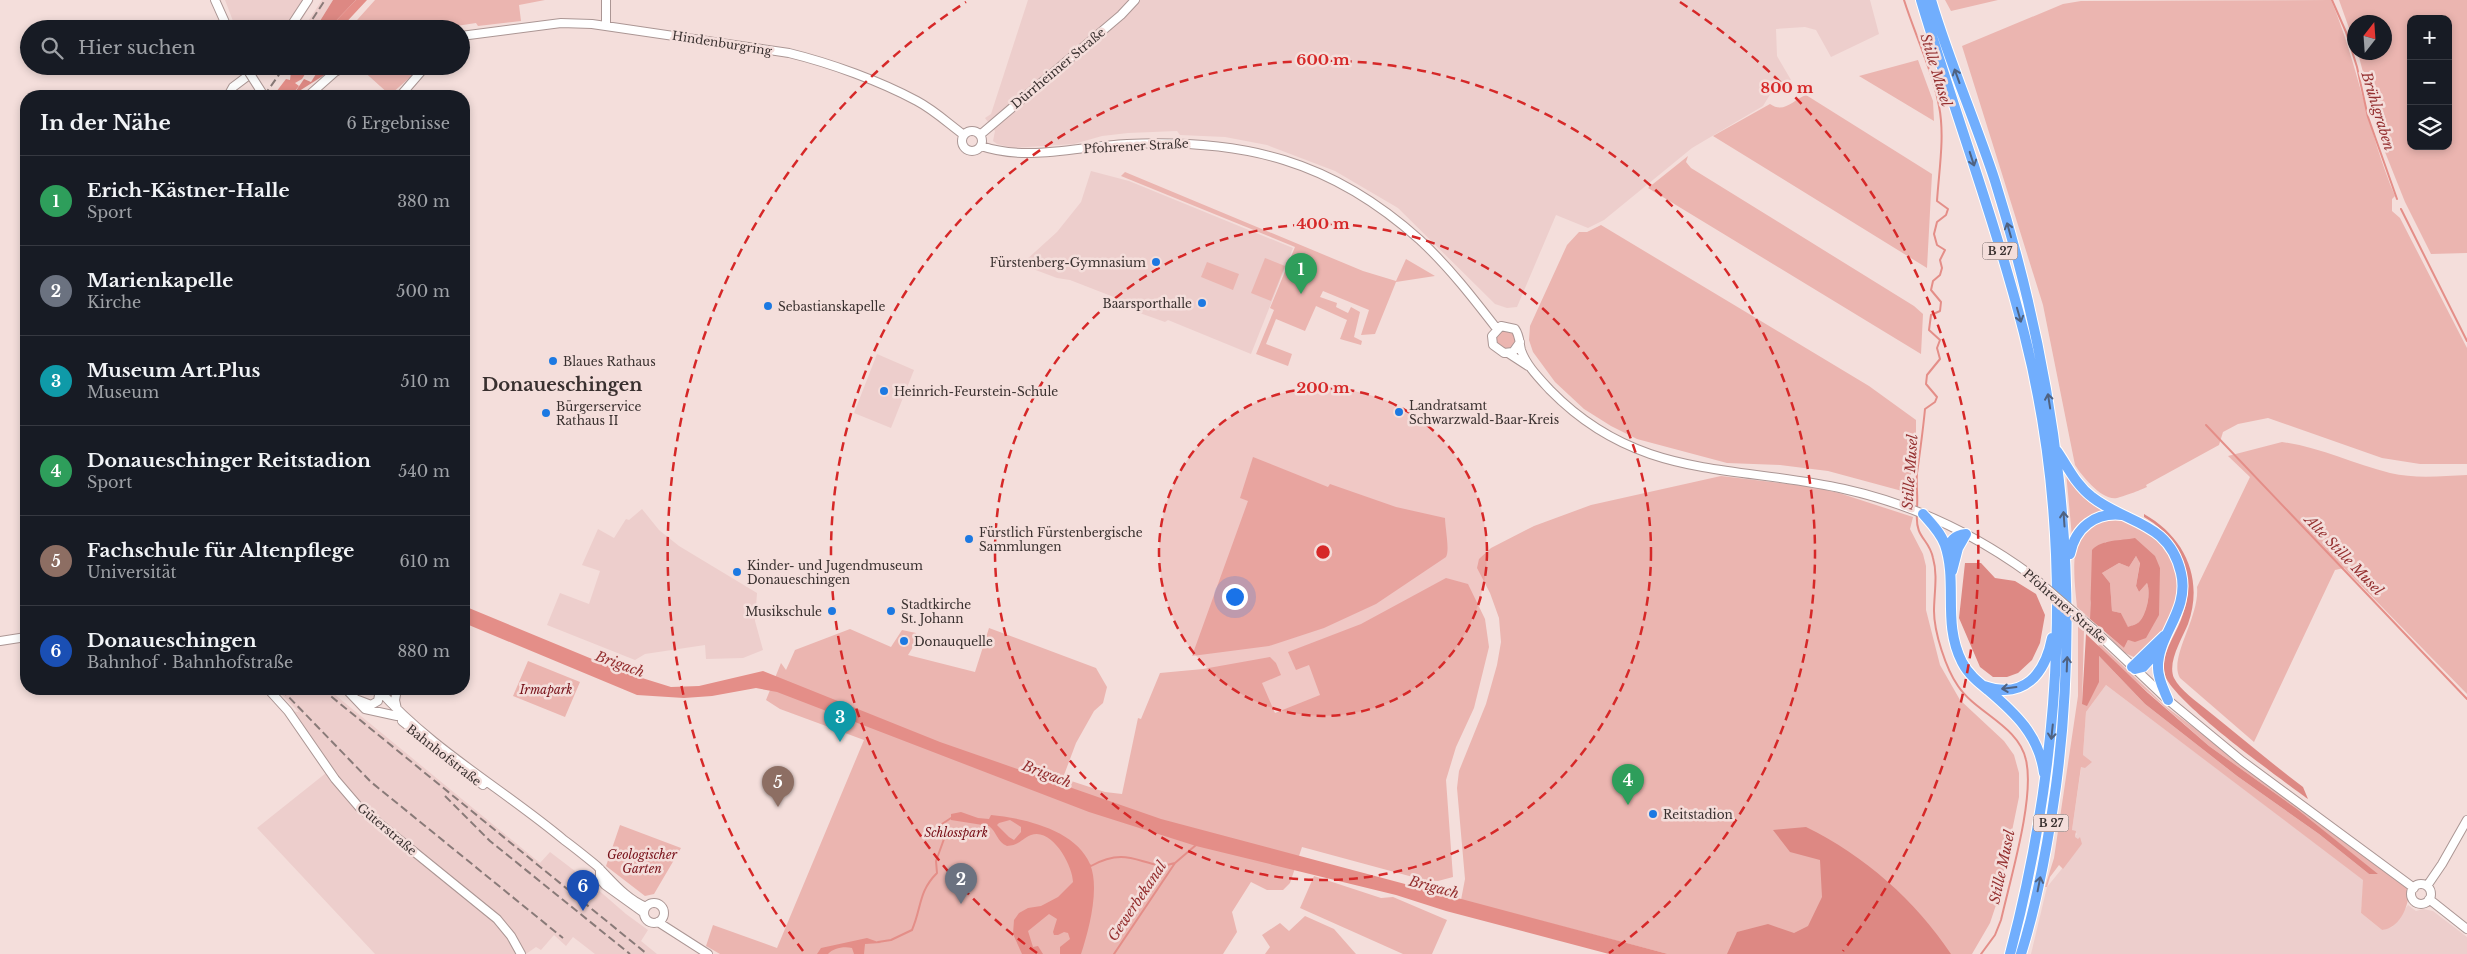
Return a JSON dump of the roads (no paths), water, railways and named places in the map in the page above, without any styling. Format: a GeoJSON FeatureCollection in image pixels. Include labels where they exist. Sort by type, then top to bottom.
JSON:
{"type":"FeatureCollection","features":[{"type":"Feature","properties":{"kind":"highway","name":"B 27"},"geometry":{"type":"LineString","coordinates":[[1921,0],[1982,190],[2024,334],[2046,449],[2051,498],[2057,610],[2056,683],[2045,787],[2031,867],[2010,954]]}},
{"type":"Feature","properties":{"kind":"highway","name":"B 27"},"geometry":{"type":"LineString","coordinates":[[1932,0],[1942,36],[1994,180],[2013,246],[2035,334],[2056,449],[2067,567],[2067,665],[2061,751],[2038,889],[2021,954]]}},
{"type":"Feature","properties":{"kind":"highway"},"geometry":{"type":"LineString","coordinates":[[2056,449],[2082,488],[2093,498],[2156,531],[2168,544],[2177,561],[2181,573],[2180,603],[2163,644],[2158,666],[2168,700]]}},
{"type":"Feature","properties":{"kind":"highway"},"geometry":{"type":"LineString","coordinates":[[1924,514],[1942,538],[1947,553],[1950,579],[1950,616],[1955,644],[1968,672],[2016,714],[2027,728],[2042,760],[2045,787]]}},
{"type":"Feature","properties":{"kind":"highway"},"geometry":{"type":"LineString","coordinates":[[2067,567],[2072,545],[2086,524],[2108,514],[2129,516]]}},
{"type":"Feature","properties":{"kind":"highway"},"geometry":{"type":"LineString","coordinates":[[1947,553],[1954,538],[1958,534],[1966,534],[1955,558],[1950,579]]}},
{"type":"Feature","properties":{"kind":"highway"},"geometry":{"type":"LineString","coordinates":[[1981,684],[1998,689],[2009,689],[2024,685],[2034,678],[2047,660],[2057,610]]}},
{"type":"Feature","properties":{"kind":"highway"},"geometry":{"type":"LineString","coordinates":[[2133,668],[2172,626]]}},
{"type":"Feature","properties":{"kind":"highway"},"geometry":{"type":"LineString","coordinates":[[2133,668],[2143,667],[2163,644]]}},
{"type":"Feature","properties":{"kind":"main road"},"geometry":{"type":"LineString","coordinates":[[215,0],[224,20]]}},
{"type":"Feature","properties":{"kind":"main road"},"geometry":{"type":"LineString","coordinates":[[295,20],[308,0]]}},
{"type":"Feature","properties":{"kind":"main road"},"geometry":{"type":"LineString","coordinates":[[606,0],[606,25]]}},
{"type":"Feature","properties":{"kind":"main road","name":"Dürrheimer Straße"},"geometry":{"type":"LineString","coordinates":[[980,135],[1135,0]]}},
{"type":"Feature","properties":{"kind":"main road","name":"Hindenburgring"},"geometry":{"type":"LineString","coordinates":[[470,35],[561,23],[606,25],[807,58],[919,102],[964,135]]}},
{"type":"Feature","properties":{"kind":"main road"},"geometry":{"type":"LineString","coordinates":[[232,90],[249,75]]}},
{"type":"Feature","properties":{"kind":"main road"},"geometry":{"type":"LineString","coordinates":[[251,75],[260,90]]}},
{"type":"Feature","properties":{"kind":"main road"},"geometry":{"type":"LineString","coordinates":[[315,90],[332,75]]}},
{"type":"Feature","properties":{"kind":"main road"},"geometry":{"type":"LineString","coordinates":[[405,90],[418,75]]}},
{"type":"Feature","properties":{"kind":"main road"},"geometry":{"type":"LineString","coordinates":[[972,131],[980,135],[982,140],[981,146],[976,151],[966,150],[962,143],[964,135],[972,131]]}},
{"type":"Feature","properties":{"kind":"main road","name":"Pfohrener Straße"},"geometry":{"type":"LineString","coordinates":[[981,146],[996,151],[1019,153],[1116,145],[1187,143],[1248,150],[1297,164],[1346,186],[1392,216],[1443,264],[1497,328]]}},
{"type":"Feature","properties":{"kind":"main road"},"geometry":{"type":"LineString","coordinates":[[1506,326],[1516,329],[1520,342],[1516,349],[1508,353],[1499,352],[1493,345],[1492,336],[1497,328],[1506,326]]}},
{"type":"Feature","properties":{"kind":"main road","name":"Pfohrener Straße"},"geometry":{"type":"LineString","coordinates":[[1520,342],[1523,355],[1531,368],[1550,390],[1583,419],[1608,435],[1649,454],[1707,469],[1825,485],[1904,506],[1966,534],[2031,575],[2092,628],[2168,700],[2242,761],[2414,888]]}},
{"type":"Feature","properties":{"kind":"main road","name":"Pfohrener Straße"},"geometry":{"type":"LineString","coordinates":[[1508,353],[1531,368]]}},
{"type":"Feature","properties":{"kind":"main road"},"geometry":{"type":"LineString","coordinates":[[0,641],[20,637]]}},
{"type":"Feature","properties":{"kind":"main road","name":"Güterstraße"},"geometry":{"type":"LineString","coordinates":[[273,695],[288,712],[335,779],[360,807],[504,926],[521,954]]}},
{"type":"Feature","properties":{"kind":"main road"},"geometry":{"type":"LineString","coordinates":[[352,695],[365,709],[372,712],[397,713],[395,705],[396,695]]}},
{"type":"Feature","properties":{"kind":"main road"},"geometry":{"type":"LineString","coordinates":[[355,695],[371,705],[378,700],[379,695]]}},
{"type":"Feature","properties":{"kind":"main road","name":"Bahnhofstraße"},"geometry":{"type":"LineString","coordinates":[[382,695],[397,713],[504,795],[524,807],[598,868],[645,910]]}},
{"type":"Feature","properties":{"kind":"main road"},"geometry":{"type":"LineString","coordinates":[[2427,886],[2467,820]]}},
{"type":"Feature","properties":{"kind":"main road"},"geometry":{"type":"LineString","coordinates":[[2418,884],[2427,886],[2430,891],[2429,899],[2423,903],[2415,901],[2412,895],[2414,888],[2418,884]]}},
{"type":"Feature","properties":{"kind":"main road"},"geometry":{"type":"LineString","coordinates":[[2429,899],[2467,929]]}},
{"type":"Feature","properties":{"kind":"main road"},"geometry":{"type":"LineString","coordinates":[[653,903],[660,905],[664,911],[660,919],[649,922],[645,910],[653,903]]}},
{"type":"Feature","properties":{"kind":"main road"},"geometry":{"type":"LineString","coordinates":[[660,919],[682,938],[708,954]]}},
{"type":"Feature","properties":{"kind":"waterway","name":"Stille Musel"},"geometry":{"type":"LineString","coordinates":[[1904,0],[1928,65],[1939,106],[1942,141],[1937,201],[1948,209],[1946,215],[1937,222],[1934,234],[1937,245],[1945,250],[1940,260],[1942,268],[1940,275],[1933,281],[1931,290],[1941,302],[1940,311],[1931,315],[1929,330],[1940,340],[1937,348],[1940,359],[1927,375],[1926,384],[1937,397],[1935,402],[1925,409],[1917,473],[1917,508]]}},
{"type":"Feature","properties":{"kind":"waterway","name":"Brühlgraben"},"geometry":{"type":"LineString","coordinates":[[2332,0],[2346,32],[2357,67],[2368,117],[2397,199]]}},
{"type":"Feature","properties":{"kind":"waterway","name":"Brühlgraben"},"geometry":{"type":"LineString","coordinates":[[2401,209],[2467,341]]}},
{"type":"Feature","properties":{"kind":"waterway","name":"Alte Stille Musel"},"geometry":{"type":"LineString","coordinates":[[2206,425],[2467,699]]}},
{"type":"Feature","properties":{"kind":"waterway","name":"Stille Musel"},"geometry":{"type":"LineString","coordinates":[[1917,513],[1918,528],[1929,546],[1934,564],[1936,578],[1935,620],[1938,639],[1949,670],[1966,696],[2015,738],[2022,748],[2026,760],[2028,776],[2027,795],[2015,862],[2001,920],[1995,935],[1981,954]]}},
{"type":"Feature","properties":{"kind":"waterway"},"geometry":{"type":"LineString","coordinates":[[878,942],[891,940],[912,930],[923,893],[937,873],[936,861],[944,839],[942,824],[951,818]]}},
{"type":"Feature","properties":{"kind":"waterway","name":"Gewerbekanal"},"geometry":{"type":"LineString","coordinates":[[1114,954],[1175,863],[1196,845]]}},
{"type":"Feature","properties":{"kind":"waterway"},"geometry":{"type":"LineString","coordinates":[[1089,865],[1121,857],[1161,865],[1175,863]]}},
{"type":"Feature","properties":{"kind":"railway"},"geometry":{"type":"LineString","coordinates":[[312,20],[325,0]]}},
{"type":"Feature","properties":{"kind":"railway"},"geometry":{"type":"LineString","coordinates":[[268,90],[279,75]]}},
{"type":"Feature","properties":{"kind":"railway"},"geometry":{"type":"LineString","coordinates":[[287,695],[371,782],[563,938]]}},
{"type":"Feature","properties":{"kind":"railway"},"geometry":{"type":"LineString","coordinates":[[329,695],[647,954]]}},
{"type":"Feature","properties":{"kind":"railway"},"geometry":{"type":"LineString","coordinates":[[445,796],[490,841],[630,954]]}},
{"type":"Feature","properties":{"kind":"place","name":"Fürstenberg-Gymnasium"},"geometry":{"type":"Point","coordinates":[1156,262]}},
{"type":"Feature","properties":{"kind":"place","name":"Erich-Kästner-Halle"},"geometry":{"type":"Point","coordinates":[1301,294]}},
{"type":"Feature","properties":{"kind":"place","name":"Baarsporthalle"},"geometry":{"type":"Point","coordinates":[1202,303]}},
{"type":"Feature","properties":{"kind":"place","name":"Sebastianskapelle"},"geometry":{"type":"Point","coordinates":[768,306]}},
{"type":"Feature","properties":{"kind":"place","name":"Blaues Rathaus"},"geometry":{"type":"Point","coordinates":[553,361]}},
{"type":"Feature","properties":{"kind":"place","name":"Heinrich-Feurstein-Schule"},"geometry":{"type":"Point","coordinates":[884,391]}},
{"type":"Feature","properties":{"kind":"place","name":"Landratsamt Schwarzwald-Baar-Kreis"},"geometry":{"type":"Point","coordinates":[1399,412]}},
{"type":"Feature","properties":{"kind":"place","name":"Bürgerservice Rathaus II"},"geometry":{"type":"Point","coordinates":[546,413]}},
{"type":"Feature","properties":{"kind":"place","name":"Fürstlich Fürstenbergische Sammlungen"},"geometry":{"type":"Point","coordinates":[969,539]}},
{"type":"Feature","properties":{"kind":"place","name":"Kinder- und Jugendmuseum Donaueschingen"},"geometry":{"type":"Point","coordinates":[737,572]}},
{"type":"Feature","properties":{"kind":"place","name":"Musikschule"},"geometry":{"type":"Point","coordinates":[832,611]}},
{"type":"Feature","properties":{"kind":"place","name":"Stadtkirche St. Johann"},"geometry":{"type":"Point","coordinates":[891,611]}},
{"type":"Feature","properties":{"kind":"place","name":"Donauquelle"},"geometry":{"type":"Point","coordinates":[904,641]}},
{"type":"Feature","properties":{"kind":"place","name":"Museum Art.Plus"},"geometry":{"type":"Point","coordinates":[840,742]}},
{"type":"Feature","properties":{"kind":"place","name":"Donaueschinger Reitstadion"},"geometry":{"type":"Point","coordinates":[1628,805]}},
{"type":"Feature","properties":{"kind":"place","name":"Fachschule für Altenpflege"},"geometry":{"type":"Point","coordinates":[778,807]}},
{"type":"Feature","properties":{"kind":"place","name":"Reitstadion"},"geometry":{"type":"Point","coordinates":[1653,814]}},
{"type":"Feature","properties":{"kind":"place","name":"Marienkapelle"},"geometry":{"type":"Point","coordinates":[961,904]}},
{"type":"Feature","properties":{"kind":"place","name":"Donaueschingen"},"geometry":{"type":"Point","coordinates":[583,911]}},
{"type":"Feature","properties":{"kind":"district","name":"Donaueschingen"},"geometry":{"type":"Point","coordinates":[562,385]}},
{"type":"Feature","properties":{"kind":"water label","name":"Brigach"},"geometry":{"type":"Point","coordinates":[620,664]}},
{"type":"Feature","properties":{"kind":"water label","name":"Brigach"},"geometry":{"type":"Point","coordinates":[1047,774]}},
{"type":"Feature","properties":{"kind":"water label","name":"Brigach"},"geometry":{"type":"Point","coordinates":[1434,887]}},
{"type":"Feature","properties":{"kind":"park label","name":"Irmapark"},"geometry":{"type":"Point","coordinates":[546,689]}},
{"type":"Feature","properties":{"kind":"park label","name":"Schlosspark"},"geometry":{"type":"Point","coordinates":[956,832]}},
{"type":"Feature","properties":{"kind":"park label","name":"Geologischer Garten"},"geometry":{"type":"Point","coordinates":[642,861]}}]}
